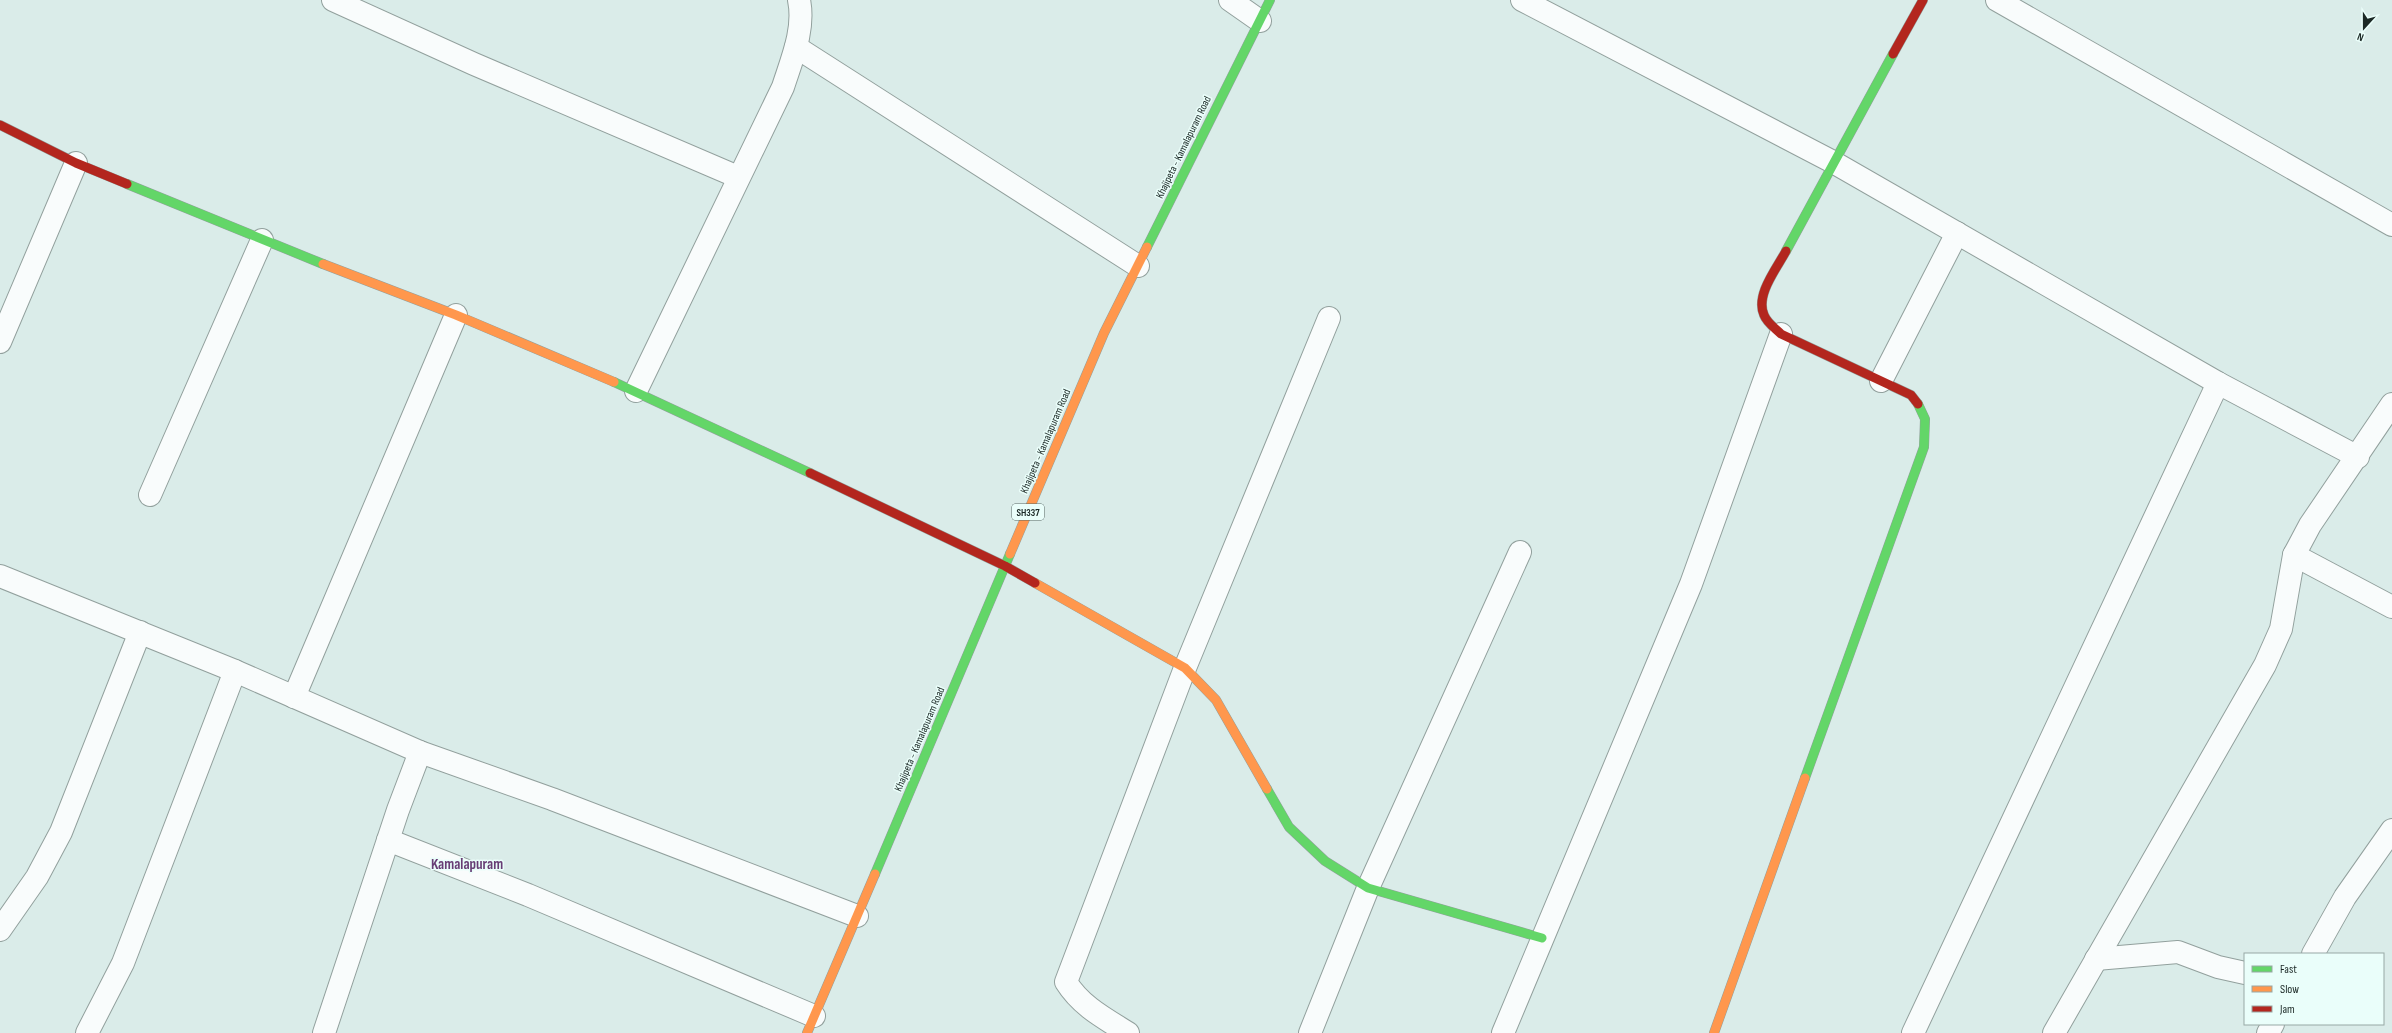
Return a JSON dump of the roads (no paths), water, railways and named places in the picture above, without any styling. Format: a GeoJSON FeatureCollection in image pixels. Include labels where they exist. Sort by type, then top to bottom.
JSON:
{"type":"FeatureCollection","features":[{"type":"Feature","properties":{"kind":"street"},"geometry":{"type":"LineString","coordinates":[[333,0],[474,64],[738,177]]}},
{"type":"Feature","properties":{"kind":"street"},"geometry":{"type":"LineString","coordinates":[[636,391],[738,177],[783,87],[796,47],[802,14],[799,0]]}},
{"type":"Feature","properties":{"kind":"street"},"geometry":{"type":"LineString","coordinates":[[1230,0],[1260,21]]}},
{"type":"Feature","properties":{"kind":"street","name":"Khajipeta - Kamalapuram Road"},"geometry":{"type":"LineString","coordinates":[[811,1024],[1104,333],[1270,0]]}},
{"type":"Feature","properties":{"kind":"street"},"geometry":{"type":"LineString","coordinates":[[1522,0],[1833,162],[2218,383],[2358,457]]}},
{"type":"Feature","properties":{"kind":"street"},"geometry":{"type":"LineString","coordinates":[[1714,1033],[1924,447],[1926,426],[1923,409],[1911,395],[1780,334],[1766,320],[1761,308],[1764,292],[1833,162],[1923,0]]}},
{"type":"Feature","properties":{"kind":"street"},"geometry":{"type":"LineString","coordinates":[[1997,0],[2392,225]]}},
{"type":"Feature","properties":{"kind":"street"},"geometry":{"type":"LineString","coordinates":[[796,47],[1138,266]]}},
{"type":"Feature","properties":{"kind":"street"},"geometry":{"type":"LineString","coordinates":[[0,125],[76,163],[262,240],[456,315],[636,391],[1005,566],[1185,668],[1216,700],[1289,827],[1325,861],[1368,888],[1542,938]]}},
{"type":"Feature","properties":{"kind":"street"},"geometry":{"type":"LineString","coordinates":[[0,342],[76,163]]}},
{"type":"Feature","properties":{"kind":"street"},"geometry":{"type":"LineString","coordinates":[[1881,381],[1957,233]]}},
{"type":"Feature","properties":{"kind":"street"},"geometry":{"type":"LineString","coordinates":[[150,495],[262,240]]}},
{"type":"Feature","properties":{"kind":"street"},"geometry":{"type":"LineString","coordinates":[[294,697],[456,315]]}},
{"type":"Feature","properties":{"kind":"street"},"geometry":{"type":"LineString","coordinates":[[1128,1033],[1088,1008],[1076,997],[1066,982],[1185,668],[1329,318]]}},
{"type":"Feature","properties":{"kind":"street"},"geometry":{"type":"LineString","coordinates":[[1503,1033],[1691,584],[1780,334]]}},
{"type":"Feature","properties":{"kind":"street"},"geometry":{"type":"LineString","coordinates":[[1913,1033],[2218,383]]}},
{"type":"Feature","properties":{"kind":"street"},"geometry":{"type":"LineString","coordinates":[[2054,1033],[2265,665],[2281,629],[2294,556],[2310,525],[2358,457],[2392,404]]}},
{"type":"Feature","properties":{"kind":"street"},"geometry":{"type":"LineString","coordinates":[[1310,1033],[1368,888],[1520,552]]}},
{"type":"Feature","properties":{"kind":"street"},"geometry":{"type":"LineString","coordinates":[[2294,556],[2392,607]]}},
{"type":"Feature","properties":{"kind":"street"},"geometry":{"type":"LineString","coordinates":[[0,576],[235,671],[420,752],[552,800],[857,916]]}},
{"type":"Feature","properties":{"kind":"street"},"geometry":{"type":"LineString","coordinates":[[0,930],[37,877],[61,832],[140,632]]}},
{"type":"Feature","properties":{"kind":"street"},"geometry":{"type":"LineString","coordinates":[[87,1033],[123,963],[235,671]]}},
{"type":"Feature","properties":{"kind":"street"},"geometry":{"type":"LineString","coordinates":[[324,1033],[388,840],[420,752]]}},
{"type":"Feature","properties":{"kind":"street"},"geometry":{"type":"LineString","coordinates":[[2314,953],[2345,897],[2392,830]]}},
{"type":"Feature","properties":{"kind":"street"},"geometry":{"type":"LineString","coordinates":[[388,840],[528,895],[811,1024]]}},
{"type":"Feature","properties":{"kind":"street"},"geometry":{"type":"LineString","coordinates":[[2096,959],[2178,952],[2218,967],[2244,973]]}},
{"type":"Feature","properties":{"kind":"district","name":"Kamalapuram"},"geometry":{"type":"Point","coordinates":[467,864]}}]}
